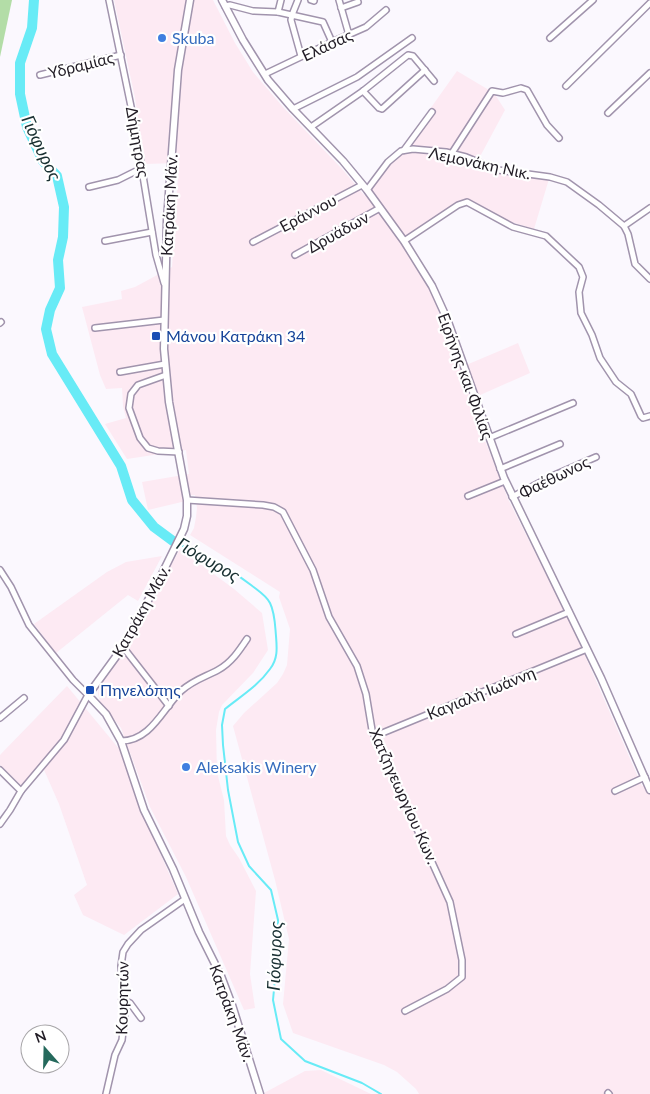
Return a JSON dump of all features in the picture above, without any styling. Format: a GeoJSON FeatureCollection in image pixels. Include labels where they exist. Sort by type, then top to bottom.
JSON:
{"type":"FeatureCollection","features":[{"type":"Feature","properties":{"kind":"street","name":"Δήμητρας"},"geometry":{"type":"LineString","coordinates":[[109,0],[142,168],[152,232],[164,283]]}},
{"type":"Feature","properties":{"kind":"street","name":"Κατράκη Μάν."},"geometry":{"type":"LineString","coordinates":[[190,0],[182,42],[176,96],[164,283],[166,375],[169,402],[187,500],[187,516],[184,529],[153,593],[123,647],[88,695],[110,719],[121,741],[142,804],[221,976],[260,1094]]}},
{"type":"Feature","properties":{"kind":"street"},"geometry":{"type":"LineString","coordinates":[[278,12],[281,0]]}},
{"type":"Feature","properties":{"kind":"street"},"geometry":{"type":"LineString","coordinates":[[298,0],[292,15],[292,22],[301,56]]}},
{"type":"Feature","properties":{"kind":"street"},"geometry":{"type":"LineString","coordinates":[[339,0],[349,35]]}},
{"type":"Feature","properties":{"kind":"street"},"geometry":{"type":"LineString","coordinates":[[550,38],[593,0]]}},
{"type":"Feature","properties":{"kind":"street"},"geometry":{"type":"LineString","coordinates":[[341,8],[358,2]]}},
{"type":"Feature","properties":{"kind":"street"},"geometry":{"type":"LineString","coordinates":[[224,3],[253,11],[278,12],[323,22],[332,42]]}},
{"type":"Feature","properties":{"kind":"street","name":"Ειρήνης και Φιλίας"},"geometry":{"type":"LineString","coordinates":[[224,3],[246,45],[265,74],[294,110],[336,153],[367,190],[404,241],[426,276],[442,308],[500,470],[587,650],[647,779],[650,790]]}},
{"type":"Feature","properties":{"kind":"street"},"geometry":{"type":"LineString","coordinates":[[566,86],[650,3]]}},
{"type":"Feature","properties":{"kind":"street","name":"Ελάσας"},"geometry":{"type":"LineString","coordinates":[[265,74],[366,27],[386,10]]}},
{"type":"Feature","properties":{"kind":"street"},"geometry":{"type":"LineString","coordinates":[[294,110],[357,77],[412,38]]}},
{"type":"Feature","properties":{"kind":"street"},"geometry":{"type":"LineString","coordinates":[[310,127],[362,91],[408,55],[412,56],[434,81]]}},
{"type":"Feature","properties":{"kind":"street","name":"Υδραμίας"},"geometry":{"type":"LineString","coordinates":[[40,75],[121,56]]}},
{"type":"Feature","properties":{"kind":"street"},"geometry":{"type":"LineString","coordinates":[[362,91],[382,109],[425,70]]}},
{"type":"Feature","properties":{"kind":"street"},"geometry":{"type":"LineString","coordinates":[[608,113],[650,73]]}},
{"type":"Feature","properties":{"kind":"street"},"geometry":{"type":"LineString","coordinates":[[452,153],[492,91],[503,93],[521,88],[527,90],[548,125],[559,138]]}},
{"type":"Feature","properties":{"kind":"street"},"geometry":{"type":"LineString","coordinates":[[367,190],[388,162],[403,151],[432,112]]}},
{"type":"Feature","properties":{"kind":"street","name":"Λεμονάκη Νικ."},"geometry":{"type":"LineString","coordinates":[[403,151],[413,149],[452,153],[498,170],[550,177],[567,182],[600,204],[624,226],[628,234],[635,264],[650,279]]}},
{"type":"Feature","properties":{"kind":"street"},"geometry":{"type":"LineString","coordinates":[[89,188],[118,180],[142,168]]}},
{"type":"Feature","properties":{"kind":"street","name":"Εράννου"},"geometry":{"type":"LineString","coordinates":[[253,242],[362,184]]}},
{"type":"Feature","properties":{"kind":"street"},"geometry":{"type":"LineString","coordinates":[[404,241],[467,202],[514,227],[546,236],[582,273],[583,277],[579,292],[581,313],[592,334],[605,368],[616,382],[631,394],[641,416],[643,418],[650,416]]}},
{"type":"Feature","properties":{"kind":"street","name":"Δρυάδων"},"geometry":{"type":"LineString","coordinates":[[295,255],[380,208]]}},
{"type":"Feature","properties":{"kind":"street"},"geometry":{"type":"LineString","coordinates":[[624,226],[650,208]]}},
{"type":"Feature","properties":{"kind":"street"},"geometry":{"type":"LineString","coordinates":[[105,241],[152,232]]}},
{"type":"Feature","properties":{"kind":"street"},"geometry":{"type":"LineString","coordinates":[[95,328],[164,320]]}},
{"type":"Feature","properties":{"kind":"street"},"geometry":{"type":"LineString","coordinates":[[120,372],[165,364]]}},
{"type":"Feature","properties":{"kind":"street"},"geometry":{"type":"LineString","coordinates":[[166,375],[138,385],[131,394],[129,408],[140,438],[148,448],[158,451],[179,452]]}},
{"type":"Feature","properties":{"kind":"street"},"geometry":{"type":"LineString","coordinates":[[489,438],[573,403]]}},
{"type":"Feature","properties":{"kind":"street"},"geometry":{"type":"LineString","coordinates":[[500,470],[560,444]]}},
{"type":"Feature","properties":{"kind":"street","name":"Φαέθωνος"},"geometry":{"type":"LineString","coordinates":[[512,497],[550,477],[596,457]]}},
{"type":"Feature","properties":{"kind":"street"},"geometry":{"type":"LineString","coordinates":[[468,496],[505,480]]}},
{"type":"Feature","properties":{"kind":"street","name":"Χατζηγεωργίου Κων."},"geometry":{"type":"LineString","coordinates":[[187,500],[263,504],[277,508],[284,513],[313,570],[329,617],[359,672],[375,736],[447,894],[462,960],[463,972],[458,981],[424,1002],[405,1011]]}},
{"type":"Feature","properties":{"kind":"street"},"geometry":{"type":"LineString","coordinates":[[0,570],[11,587],[29,625],[72,680],[88,695],[64,740],[21,790],[0,824]]}},
{"type":"Feature","properties":{"kind":"street"},"geometry":{"type":"LineString","coordinates":[[516,634],[569,612]]}},
{"type":"Feature","properties":{"kind":"street"},"geometry":{"type":"LineString","coordinates":[[121,741],[138,738],[148,730],[181,691],[196,679],[219,670],[234,658],[247,639]]}},
{"type":"Feature","properties":{"kind":"street"},"geometry":{"type":"LineString","coordinates":[[123,647],[169,706]]}},
{"type":"Feature","properties":{"kind":"street","name":"Καγιαλή Ιωάννη"},"geometry":{"type":"LineString","coordinates":[[375,736],[587,650]]}},
{"type":"Feature","properties":{"kind":"street"},"geometry":{"type":"LineString","coordinates":[[0,718],[24,698]]}},
{"type":"Feature","properties":{"kind":"street"},"geometry":{"type":"LineString","coordinates":[[0,770],[21,790]]}},
{"type":"Feature","properties":{"kind":"street"},"geometry":{"type":"LineString","coordinates":[[614,791],[647,779]]}},
{"type":"Feature","properties":{"kind":"street","name":"Κουρητών"},"geometry":{"type":"LineString","coordinates":[[106,1094],[115,1055],[122,1038],[125,1016],[122,999],[121,963],[126,947],[141,930],[185,899]]}},
{"type":"Feature","properties":{"kind":"street"},"geometry":{"type":"LineString","coordinates":[[122,999],[130,1003],[141,1018]]}},
{"type":"Feature","properties":{"kind":"shaded area"},"geometry":{"type":"Polygon","coordinates":[[[114,0],[213,0],[235,43],[253,72],[365,196],[390,163],[408,147],[403,147],[457,71],[494,93],[505,110],[476,164],[491,170],[549,179],[534,229],[508,221],[475,202],[464,200],[400,242],[432,294],[459,368],[518,343],[530,373],[469,400],[508,499],[573,628],[642,786],[650,783],[650,1094],[419,1094],[397,1072],[384,1065],[293,1033],[283,1004],[289,939],[233,726],[244,713],[277,683],[287,665],[290,629],[279,597],[280,592],[190,535],[194,528],[196,517],[195,495],[185,496],[186,501],[148,510],[142,482],[189,474],[186,450],[127,459],[105,424],[126,418],[122,388],[106,389],[100,375],[82,307],[122,299],[121,291],[135,287],[172,267],[179,163],[145,164],[135,98],[114,0]]]}},
{"type":"Feature","properties":{"kind":"shaded area"},"geometry":{"type":"Polygon","coordinates":[[[180,549],[234,589],[262,613],[268,650],[253,673],[222,705],[216,730],[217,772],[224,800],[226,836],[256,891],[250,974],[255,1008],[244,1010],[186,877],[150,807],[121,728],[100,702],[98,694],[99,687],[121,656],[180,549]]]}},
{"type":"Feature","properties":{"kind":"shaded area"},"geometry":{"type":"Polygon","coordinates":[[[162,556],[138,601],[128,595],[56,653],[34,624],[107,572],[126,562],[162,556]]]}},
{"type":"Feature","properties":{"kind":"shaded area"},"geometry":{"type":"Polygon","coordinates":[[[67,686],[120,750],[143,814],[178,894],[124,935],[83,915],[74,895],[87,885],[59,804],[41,763],[22,786],[0,765],[0,755],[67,686]]]}},
{"type":"Feature","properties":{"kind":"shaded area"},"geometry":{"type":"Polygon","coordinates":[[[321,1070],[371,1094],[264,1093],[305,1071],[321,1070]]]}},
{"type":"Feature","properties":{"kind":"green space"},"geometry":{"type":"Polygon","coordinates":[[[0,0],[12,0],[0,57],[0,0]]]}},
{"type":"Feature","properties":{"kind":"waterway","name":"Γιόφυρος"},"geometry":{"type":"LineString","coordinates":[[34,0],[32,28],[20,63],[20,94],[27,127],[43,161],[57,176],[64,207],[63,237],[58,260],[60,288],[50,310],[46,329],[52,354],[121,466],[132,500],[154,527],[177,544]]}},
{"type":"Feature","properties":{"kind":"waterway","name":"Γιόφυρος"},"geometry":{"type":"LineString","coordinates":[[178,544],[198,552],[242,578],[266,598],[272,607],[274,615],[277,645],[274,661],[260,681],[225,709],[222,725],[228,790],[238,842],[249,866],[271,890],[278,920],[273,1000],[281,1039],[305,1061],[362,1083],[381,1094]]}},
{"type":"Feature","properties":{"kind":"place","name":"Skuba"},"geometry":{"type":"Point","coordinates":[162,38]}},
{"type":"Feature","properties":{"kind":"place","name":"Μάνου Κατράκη 34"},"geometry":{"type":"Point","coordinates":[156,336]}},
{"type":"Feature","properties":{"kind":"place","name":"Πηνελόπης"},"geometry":{"type":"Point","coordinates":[90,690]}},
{"type":"Feature","properties":{"kind":"place","name":"Aleksakis Winery"},"geometry":{"type":"Point","coordinates":[186,767]}}]}
